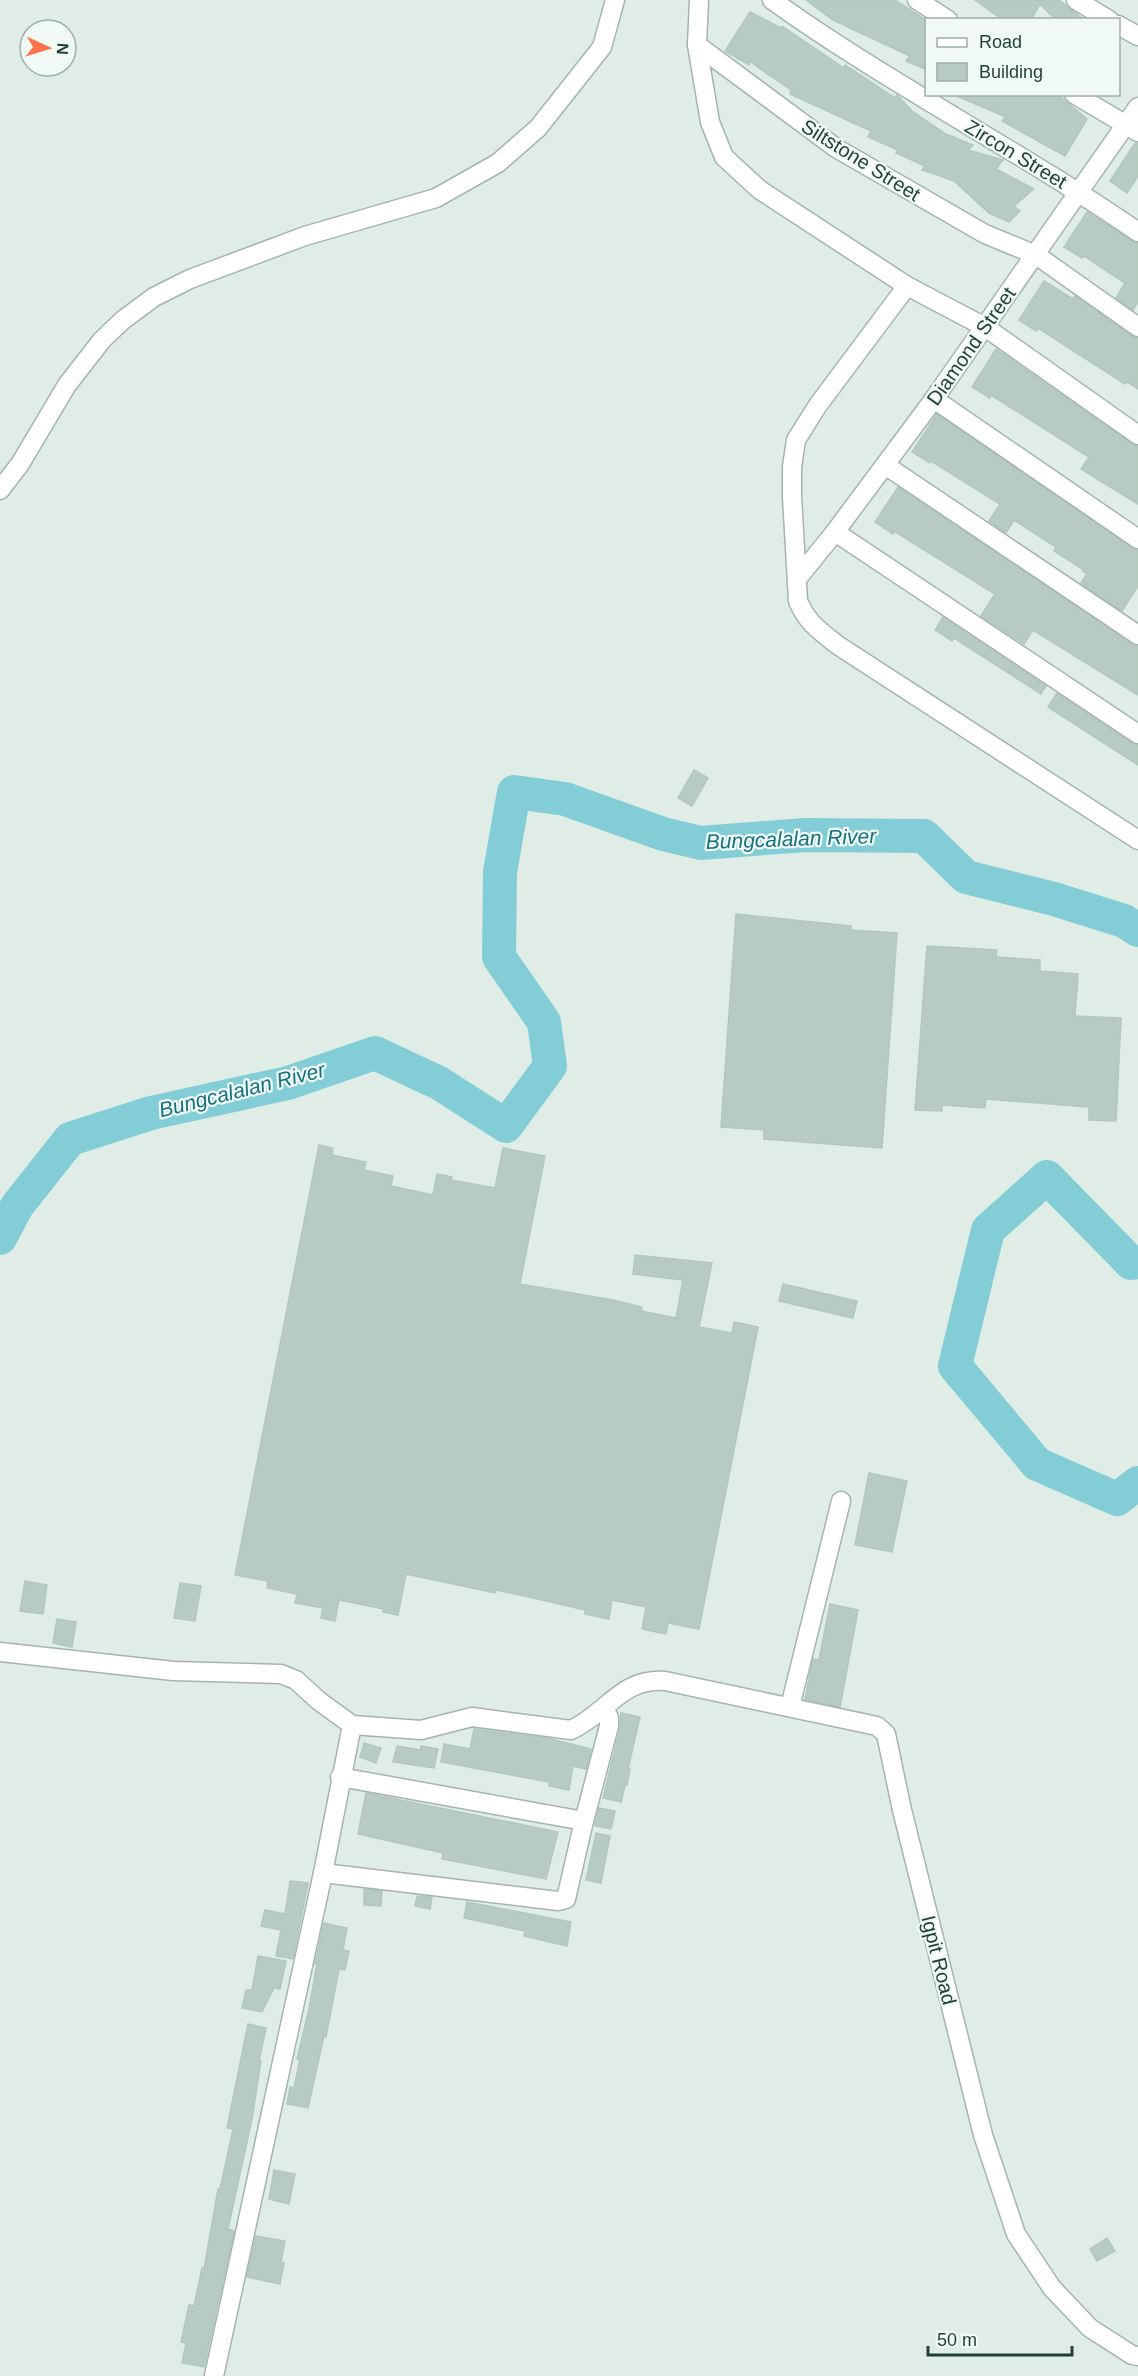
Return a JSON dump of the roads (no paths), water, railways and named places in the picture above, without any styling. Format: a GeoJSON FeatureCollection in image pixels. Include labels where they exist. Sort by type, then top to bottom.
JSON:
{"type":"FeatureCollection","features":[{"type":"Feature","properties":{"kind":"street"},"geometry":{"type":"LineString","coordinates":[[0,490],[20,464],[67,386],[102,340],[123,320],[154,297],[190,279],[305,236],[436,198],[498,163],[538,128],[602,47],[615,0]]}},
{"type":"Feature","properties":{"kind":"street"},"geometry":{"type":"LineString","coordinates":[[699,0],[697,45],[710,122],[724,157],[760,190],[907,286],[985,327],[1138,435]]}},
{"type":"Feature","properties":{"kind":"street","name":"Zircon Street"},"geometry":{"type":"LineString","coordinates":[[772,0],[822,36],[1079,191],[1138,232]]}},
{"type":"Feature","properties":{"kind":"street"},"geometry":{"type":"LineString","coordinates":[[917,0],[945,18]]}},
{"type":"Feature","properties":{"kind":"street"},"geometry":{"type":"LineString","coordinates":[[1076,0],[1106,18]]}},
{"type":"Feature","properties":{"kind":"street"},"geometry":{"type":"LineString","coordinates":[[1120,26],[1138,36]]}},
{"type":"Feature","properties":{"kind":"street","name":"Siltstone Street"},"geometry":{"type":"LineString","coordinates":[[697,45],[836,148],[985,234],[1036,255],[1138,327]]}},
{"type":"Feature","properties":{"kind":"street"},"geometry":{"type":"LineString","coordinates":[[1077,96],[1132,128]]}},
{"type":"Feature","properties":{"kind":"street","name":"Diamond Street"},"geometry":{"type":"LineString","coordinates":[[797,579],[934,399],[1079,191],[1132,128],[1138,107]]}},
{"type":"Feature","properties":{"kind":"street"},"geometry":{"type":"LineString","coordinates":[[907,286],[818,405],[796,440],[792,467],[792,496],[798,601],[803,615],[815,628],[839,646],[1138,840]]}},
{"type":"Feature","properties":{"kind":"street"},"geometry":{"type":"LineString","coordinates":[[934,399],[1138,539]]}},
{"type":"Feature","properties":{"kind":"street"},"geometry":{"type":"LineString","coordinates":[[885,465],[1138,636]]}},
{"type":"Feature","properties":{"kind":"street"},"geometry":{"type":"LineString","coordinates":[[835,532],[1138,734]]}},
{"type":"Feature","properties":{"kind":"street"},"geometry":{"type":"LineString","coordinates":[[790,1707],[841,1501]]}},
{"type":"Feature","properties":{"kind":"street"},"geometry":{"type":"LineString","coordinates":[[0,1652],[173,1671],[281,1674],[296,1680],[319,1701],[352,1725],[323,1873],[214,2376]]}},
{"type":"Feature","properties":{"kind":"street","name":"Igpit Road"},"geometry":{"type":"LineString","coordinates":[[352,1725],[421,1730],[472,1718],[571,1730],[604,1708],[616,1695],[634,1685],[652,1680],[877,1726],[886,1734],[902,1810],[983,2135],[1016,2234],[1052,2288],[1090,2328],[1132,2355],[1138,2356]]}},
{"type":"Feature","properties":{"kind":"street"},"geometry":{"type":"LineString","coordinates":[[323,1873],[558,1901],[566,1899],[609,1726],[609,1718],[604,1708]]}},
{"type":"Feature","properties":{"kind":"street"},"geometry":{"type":"LineString","coordinates":[[340,1778],[584,1821]]}},
{"type":"Feature","properties":{"kind":"waterway","name":"Bungcalalan River"},"geometry":{"type":"LineString","coordinates":[[0,1238],[17,1206],[70,1139],[151,1113],[288,1083],[375,1053],[439,1083],[506,1126],[550,1066],[544,1022],[499,957],[500,872],[514,792],[565,799],[663,834],[701,843],[805,835],[924,836],[966,877],[1054,899],[1124,921],[1138,930]]}},
{"type":"Feature","properties":{"kind":"waterway","name":"Bungcalalan River"},"geometry":{"type":"LineString","coordinates":[[1138,1262],[1131,1263],[1047,1177],[988,1230],[955,1366],[1037,1464],[1117,1499],[1138,1483]]}}]}
